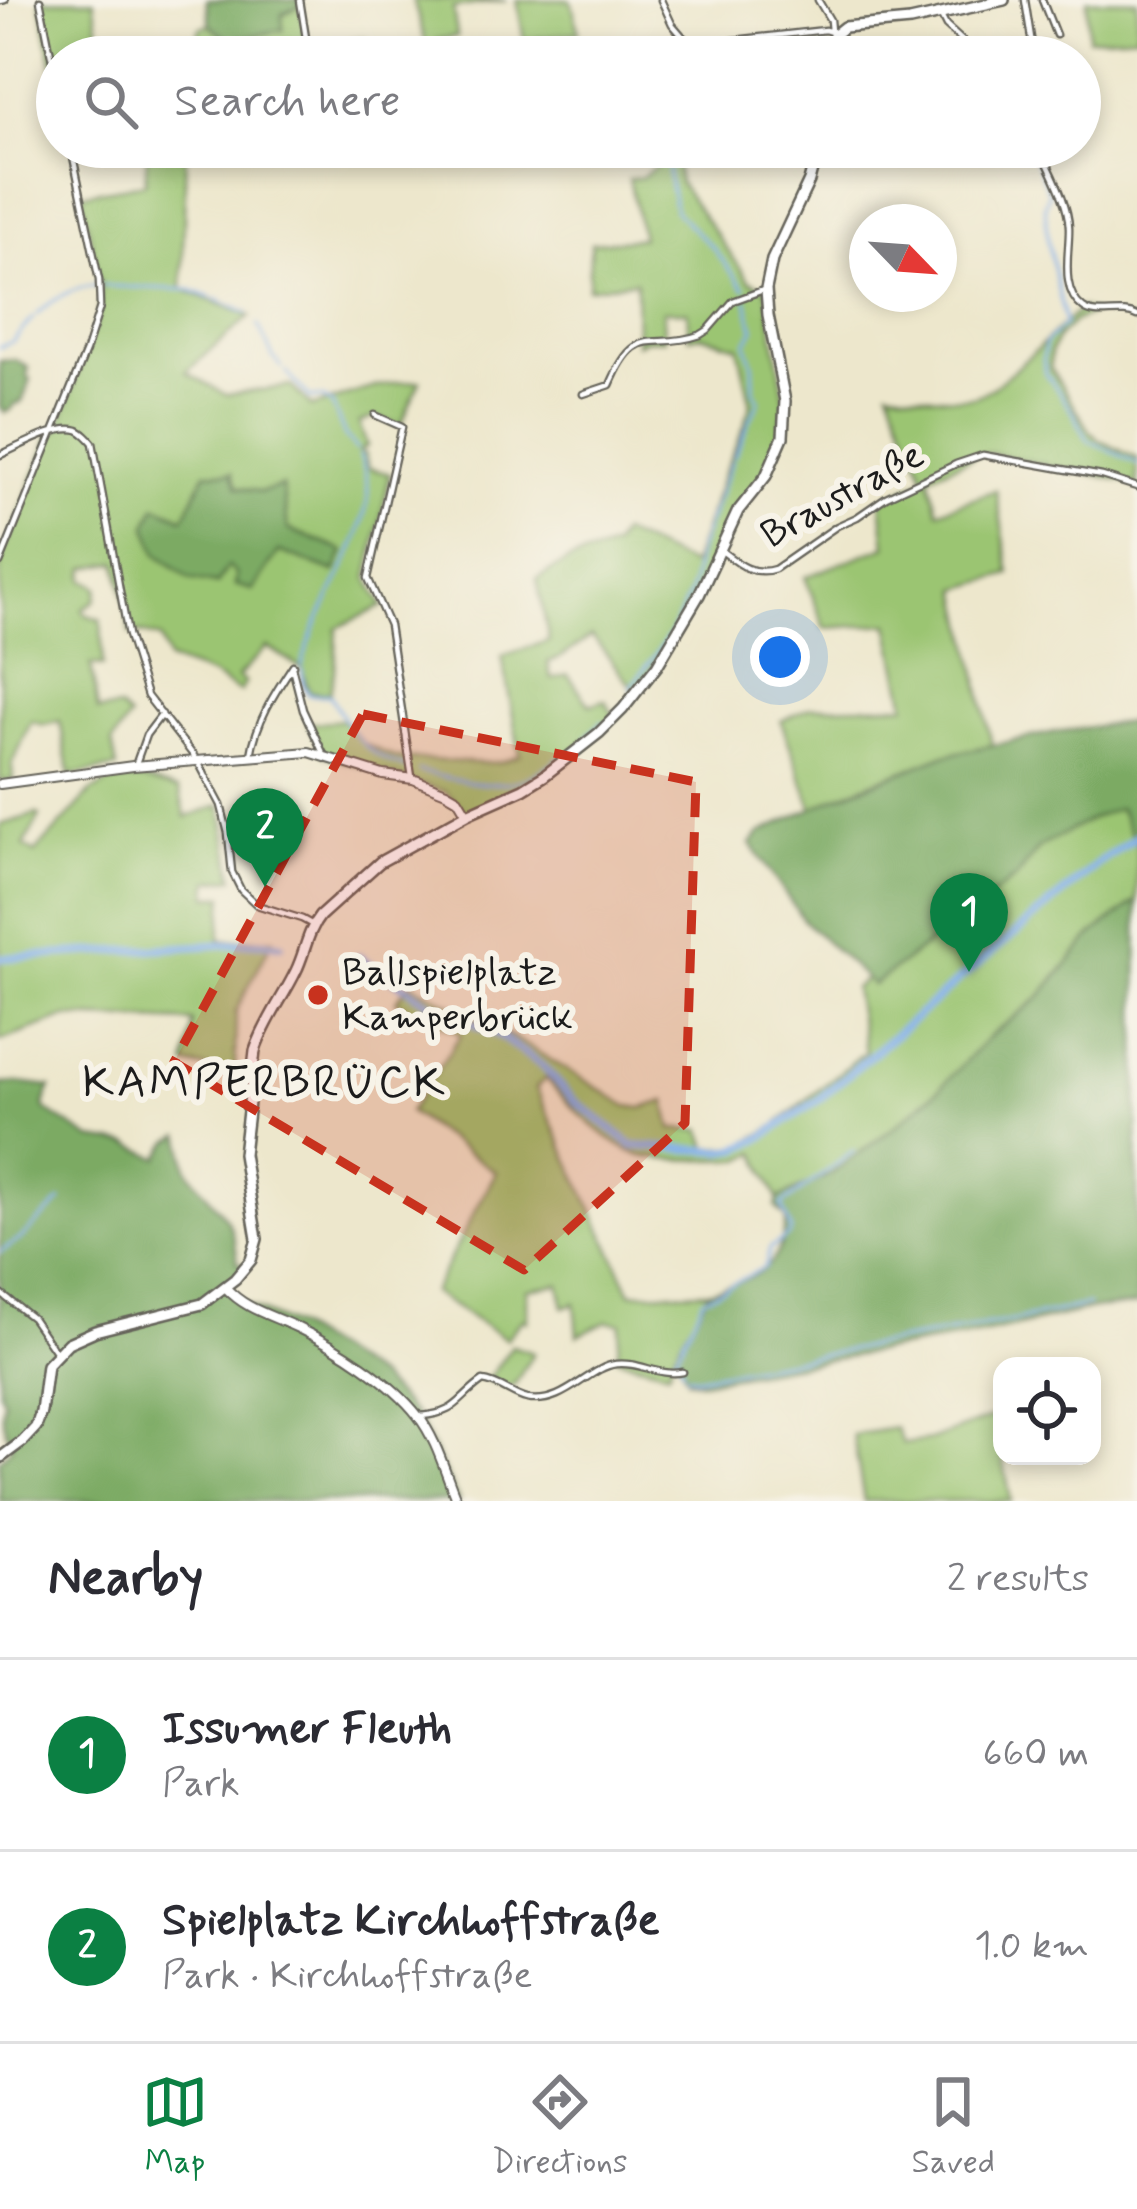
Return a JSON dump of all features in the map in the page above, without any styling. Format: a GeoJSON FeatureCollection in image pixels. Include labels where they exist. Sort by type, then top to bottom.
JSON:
{"type":"FeatureCollection","features":[{"type":"Feature","properties":{"kind":"main road"},"geometry":{"type":"LineString","coordinates":[[833,36],[844,27],[904,22],[963,4],[1004,0]]}},
{"type":"Feature","properties":{"kind":"main road"},"geometry":{"type":"LineString","coordinates":[[0,1458],[36,1427],[45,1372],[56,1353],[80,1336],[202,1304],[251,1260],[257,1239],[243,1154],[255,1051],[323,912],[380,862],[544,776],[611,722],[657,666],[699,595],[738,512],[766,476],[785,429],[785,401],[766,289],[772,260],[812,168]]}},
{"type":"Feature","properties":{"kind":"street"},"geometry":{"type":"LineString","coordinates":[[40,0],[47,36]]}},
{"type":"Feature","properties":{"kind":"street"},"geometry":{"type":"LineString","coordinates":[[301,0],[306,36]]}},
{"type":"Feature","properties":{"kind":"street"},"geometry":{"type":"LineString","coordinates":[[661,0],[682,36]]}},
{"type":"Feature","properties":{"kind":"street"},"geometry":{"type":"LineString","coordinates":[[789,36],[833,32],[818,0]]}},
{"type":"Feature","properties":{"kind":"street"},"geometry":{"type":"LineString","coordinates":[[1025,0],[1032,36]]}},
{"type":"Feature","properties":{"kind":"street"},"geometry":{"type":"LineString","coordinates":[[1042,0],[1056,35]]}},
{"type":"Feature","properties":{"kind":"street"},"geometry":{"type":"LineString","coordinates":[[940,14],[957,36]]}},
{"type":"Feature","properties":{"kind":"street"},"geometry":{"type":"LineString","coordinates":[[0,563],[98,316],[101,298],[75,168]]}},
{"type":"Feature","properties":{"kind":"street"},"geometry":{"type":"LineString","coordinates":[[1048,168],[1068,219],[1066,266],[1078,302],[1091,311],[1127,311],[1137,316]]}},
{"type":"Feature","properties":{"kind":"street"},"geometry":{"type":"LineString","coordinates":[[583,394],[610,385],[620,360],[639,344],[700,335],[733,302],[766,289]]}},
{"type":"Feature","properties":{"kind":"street"},"geometry":{"type":"LineString","coordinates":[[375,415],[402,428],[368,578],[389,625],[412,779]]}},
{"type":"Feature","properties":{"kind":"street"},"geometry":{"type":"LineString","coordinates":[[0,455],[52,433],[77,430],[93,443],[128,635],[147,696],[197,760],[225,817],[232,872],[241,890],[257,905],[313,925]]}},
{"type":"Feature","properties":{"kind":"street","name":"Braustraße"},"geometry":{"type":"LineString","coordinates":[[720,550],[752,571],[775,569],[886,497],[983,455],[1102,476],[1137,488]]}},
{"type":"Feature","properties":{"kind":"street"},"geometry":{"type":"LineString","coordinates":[[251,755],[272,698],[293,666],[303,710],[324,755]]}},
{"type":"Feature","properties":{"kind":"street"},"geometry":{"type":"LineString","coordinates":[[135,766],[142,742],[162,714]]}},
{"type":"Feature","properties":{"kind":"street"},"geometry":{"type":"LineString","coordinates":[[0,784],[135,766],[309,752],[412,779],[458,799],[467,814]]}},
{"type":"Feature","properties":{"kind":"street"},"geometry":{"type":"LineString","coordinates":[[225,1287],[247,1306],[296,1327],[396,1393],[419,1416],[431,1437],[457,1501]]}},
{"type":"Feature","properties":{"kind":"street"},"geometry":{"type":"LineString","coordinates":[[0,1293],[32,1318],[56,1353]]}},
{"type":"Feature","properties":{"kind":"street"},"geometry":{"type":"LineString","coordinates":[[419,1416],[443,1414],[483,1381],[535,1399],[578,1386],[611,1364],[673,1375],[682,1372]]}},
{"type":"Feature","properties":{"kind":"highlighted area"},"geometry":{"type":"Polygon","coordinates":[[[363,714],[696,782],[685,1123],[524,1270],[174,1062],[363,714]]]}},
{"type":"Feature","properties":{"kind":"green space"},"geometry":{"type":"Polygon","coordinates":[[[40,0],[94,0],[100,36],[47,36],[40,0]]]}},
{"type":"Feature","properties":{"kind":"green space"},"geometry":{"type":"Polygon","coordinates":[[[206,0],[300,0],[301,6],[282,14],[283,30],[224,36],[210,25],[206,0]]]}},
{"type":"Feature","properties":{"kind":"green space"},"geometry":{"type":"Polygon","coordinates":[[[413,0],[507,0],[453,8],[457,36],[424,36],[413,0]]]}},
{"type":"Feature","properties":{"kind":"green space"},"geometry":{"type":"Polygon","coordinates":[[[517,0],[571,0],[579,32],[523,36],[517,0]]]}},
{"type":"Feature","properties":{"kind":"green space"},"geometry":{"type":"Polygon","coordinates":[[[1087,0],[1137,0],[1137,35],[1088,36],[1087,0]]]}},
{"type":"Feature","properties":{"kind":"green space"},"geometry":{"type":"Polygon","coordinates":[[[301,6],[306,36],[249,36],[283,29],[282,14],[301,6]]]}},
{"type":"Feature","properties":{"kind":"green space"},"geometry":{"type":"Polygon","coordinates":[[[210,25],[224,36],[198,36],[200,28],[210,25]]]}},
{"type":"Feature","properties":{"kind":"green space"},"geometry":{"type":"Polygon","coordinates":[[[146,168],[185,168],[182,289],[250,316],[186,372],[226,395],[291,386],[312,407],[379,386],[420,381],[401,425],[374,417],[359,423],[367,446],[360,451],[368,468],[390,474],[368,578],[383,606],[337,628],[329,694],[309,692],[301,668],[267,647],[238,677],[245,683],[240,692],[211,675],[168,660],[160,638],[131,634],[117,562],[86,568],[84,579],[98,587],[96,600],[83,609],[101,620],[103,666],[91,665],[98,711],[119,708],[129,718],[112,743],[117,768],[70,775],[60,721],[44,725],[31,721],[12,766],[13,780],[0,781],[0,563],[51,433],[58,430],[98,316],[101,289],[81,194],[145,183],[146,168]],[[232,473],[184,518],[157,507],[190,578],[216,584],[227,565],[253,590],[279,551],[343,551],[288,529],[282,486],[261,492],[237,487],[232,473]]]}},
{"type":"Feature","properties":{"kind":"green space"},"geometry":{"type":"Polygon","coordinates":[[[654,168],[677,168],[679,182],[749,280],[766,289],[785,401],[777,453],[739,514],[699,595],[637,693],[592,636],[548,662],[551,679],[568,675],[590,705],[605,700],[615,717],[544,776],[467,814],[446,792],[324,755],[308,724],[342,720],[363,743],[396,758],[483,763],[520,755],[502,656],[549,641],[537,579],[568,561],[613,547],[621,533],[692,565],[751,404],[738,346],[700,335],[689,337],[687,311],[663,311],[664,339],[637,344],[636,281],[588,288],[591,243],[642,238],[629,179],[654,168]]]}},
{"type":"Feature","properties":{"kind":"green space"},"geometry":{"type":"Polygon","coordinates":[[[1081,308],[1093,313],[1058,337],[1050,368],[1090,431],[1137,459],[1137,487],[989,453],[929,476],[938,511],[996,490],[1010,574],[959,589],[992,745],[901,771],[813,809],[781,721],[811,707],[906,705],[889,624],[825,628],[805,577],[886,546],[881,501],[925,478],[889,389],[952,398],[983,393],[1081,308]]]}},
{"type":"Feature","properties":{"kind":"green space"},"geometry":{"type":"Polygon","coordinates":[[[16,360],[29,368],[31,379],[22,402],[4,412],[0,408],[0,361],[16,360]]]}},
{"type":"Feature","properties":{"kind":"green space"},"geometry":{"type":"Polygon","coordinates":[[[206,472],[232,473],[237,487],[261,492],[282,486],[288,529],[344,551],[335,572],[279,551],[253,590],[235,585],[237,575],[228,566],[217,584],[190,579],[157,554],[147,526],[156,506],[184,518],[206,472]]]}},
{"type":"Feature","properties":{"kind":"green space"},"geometry":{"type":"Polygon","coordinates":[[[1128,722],[1137,759],[1137,841],[1119,808],[1093,818],[1040,847],[1017,877],[873,985],[804,921],[751,844],[760,833],[830,800],[941,756],[1128,722]]]}},
{"type":"Feature","properties":{"kind":"green space"},"geometry":{"type":"Polygon","coordinates":[[[1137,777],[1137,901],[1093,934],[1038,999],[991,1035],[938,1090],[831,1174],[778,1199],[756,1153],[742,1160],[639,1155],[601,1132],[546,1078],[536,1088],[631,1293],[709,1291],[668,1371],[617,1358],[621,1323],[607,1321],[578,1335],[575,1303],[564,1307],[559,1284],[527,1289],[527,1321],[522,1319],[506,1339],[432,1293],[496,1172],[409,1112],[461,1034],[396,1001],[410,983],[628,1106],[642,1108],[666,1101],[672,1129],[702,1130],[708,1148],[739,1147],[776,1125],[865,1052],[854,988],[1137,777]]]}},
{"type":"Feature","properties":{"kind":"green space"},"geometry":{"type":"Polygon","coordinates":[[[140,779],[179,790],[186,817],[221,805],[234,878],[209,881],[208,896],[224,896],[220,940],[273,939],[236,1011],[235,1073],[186,1065],[193,1022],[67,1017],[0,1041],[0,825],[40,816],[24,846],[35,853],[91,792],[112,781],[140,779]]]}},
{"type":"Feature","properties":{"kind":"green space"},"geometry":{"type":"Polygon","coordinates":[[[1137,901],[1137,1305],[1093,1309],[978,1335],[702,1381],[688,1379],[674,1354],[709,1291],[763,1270],[779,1250],[786,1218],[776,1207],[778,1199],[831,1174],[896,1126],[991,1035],[1038,999],[1093,934],[1137,901]]]}},
{"type":"Feature","properties":{"kind":"green space"},"geometry":{"type":"Polygon","coordinates":[[[0,1084],[51,1087],[46,1110],[91,1139],[129,1144],[159,1158],[170,1141],[181,1135],[189,1171],[227,1221],[237,1262],[246,1266],[226,1287],[238,1301],[296,1327],[379,1379],[417,1417],[459,1501],[0,1501],[0,1460],[12,1446],[0,1391],[0,1084]]]}},
{"type":"Feature","properties":{"kind":"green space"},"geometry":{"type":"Polygon","coordinates":[[[512,1346],[533,1353],[515,1384],[507,1387],[487,1380],[512,1346]]]}},
{"type":"Feature","properties":{"kind":"green space"},"geometry":{"type":"Polygon","coordinates":[[[993,1417],[993,1465],[1004,1465],[1011,1501],[864,1501],[853,1435],[895,1428],[903,1444],[930,1440],[993,1417]]]}},
{"type":"Feature","properties":{"kind":"waterway"},"geometry":{"type":"LineString","coordinates":[[668,168],[675,211],[714,249],[745,289]]}},
{"type":"Feature","properties":{"kind":"waterway"},"geometry":{"type":"LineString","coordinates":[[1038,168],[1049,193],[1045,206],[1048,242],[1065,324],[1046,342],[1046,374],[1088,440],[1137,464]]}},
{"type":"Feature","properties":{"kind":"waterway"},"geometry":{"type":"LineString","coordinates":[[37,314],[65,294],[98,285]]}},
{"type":"Feature","properties":{"kind":"waterway"},"geometry":{"type":"LineString","coordinates":[[103,286],[191,290],[212,298]]}},
{"type":"Feature","properties":{"kind":"waterway"},"geometry":{"type":"LineString","coordinates":[[216,299],[247,313]]}},
{"type":"Feature","properties":{"kind":"waterway"},"geometry":{"type":"LineString","coordinates":[[734,457],[759,400],[746,343],[754,329],[747,300]]}},
{"type":"Feature","properties":{"kind":"waterway"},"geometry":{"type":"LineString","coordinates":[[0,347],[13,341],[33,318]]}},
{"type":"Feature","properties":{"kind":"waterway"},"geometry":{"type":"LineString","coordinates":[[258,325],[282,367]]}},
{"type":"Feature","properties":{"kind":"waterway"},"geometry":{"type":"LineString","coordinates":[[286,372],[310,398],[332,404],[345,436],[357,450]]}},
{"type":"Feature","properties":{"kind":"waterway"},"geometry":{"type":"LineString","coordinates":[[302,665],[362,524],[368,492],[360,455]]}},
{"type":"Feature","properties":{"kind":"waterway"},"geometry":{"type":"LineString","coordinates":[[630,689],[671,633],[690,593],[700,545],[732,461]]}},
{"type":"Feature","properties":{"kind":"waterway"},"geometry":{"type":"LineString","coordinates":[[302,668],[309,695],[330,695],[360,741],[380,757],[407,768]]}},
{"type":"Feature","properties":{"kind":"waterway"},"geometry":{"type":"LineString","coordinates":[[586,738],[602,722]]}},
{"type":"Feature","properties":{"kind":"waterway"},"geometry":{"type":"LineString","coordinates":[[419,771],[475,783],[504,783],[532,776],[564,755]]}},
{"type":"Feature","properties":{"kind":"waterway"},"geometry":{"type":"LineString","coordinates":[[1045,909],[1137,836]]}},
{"type":"Feature","properties":{"kind":"waterway"},"geometry":{"type":"LineString","coordinates":[[954,984],[1041,912]]}},
{"type":"Feature","properties":{"kind":"waterway"},"geometry":{"type":"LineString","coordinates":[[0,958],[265,942],[281,945]]}},
{"type":"Feature","properties":{"kind":"waterway"},"geometry":{"type":"LineString","coordinates":[[359,957],[404,986]]}},
{"type":"Feature","properties":{"kind":"waterway"},"geometry":{"type":"LineString","coordinates":[[410,990],[438,1009],[498,1035],[542,1066],[575,1101],[633,1146],[723,1151],[758,1140],[817,1101],[951,987]]}},
{"type":"Feature","properties":{"kind":"waterway"},"geometry":{"type":"LineString","coordinates":[[683,1370],[676,1355],[703,1299],[765,1267],[770,1248],[791,1230],[782,1205],[854,1151]]}},
{"type":"Feature","properties":{"kind":"waterway"},"geometry":{"type":"LineString","coordinates":[[0,1252],[61,1201]]}},
{"type":"Feature","properties":{"kind":"waterway"},"geometry":{"type":"LineString","coordinates":[[1021,1319],[1089,1305]]}},
{"type":"Feature","properties":{"kind":"waterway"},"geometry":{"type":"LineString","coordinates":[[686,1375],[696,1377],[1018,1320]]}},
{"type":"Feature","properties":{"kind":"place","name":"Spielplatz Kirchhoffstraße"},"geometry":{"type":"Point","coordinates":[265,887]}},
{"type":"Feature","properties":{"kind":"place","name":"Issumer Fleuth"},"geometry":{"type":"Point","coordinates":[969,972]}},
{"type":"Feature","properties":{"kind":"place","name":"Ballspielplatz Kamperbrück"},"geometry":{"type":"Point","coordinates":[318,995]}},
{"type":"Feature","properties":{"kind":"district","name":"KAMPERBRÜCK"},"geometry":{"type":"Point","coordinates":[265,1083]}}]}
